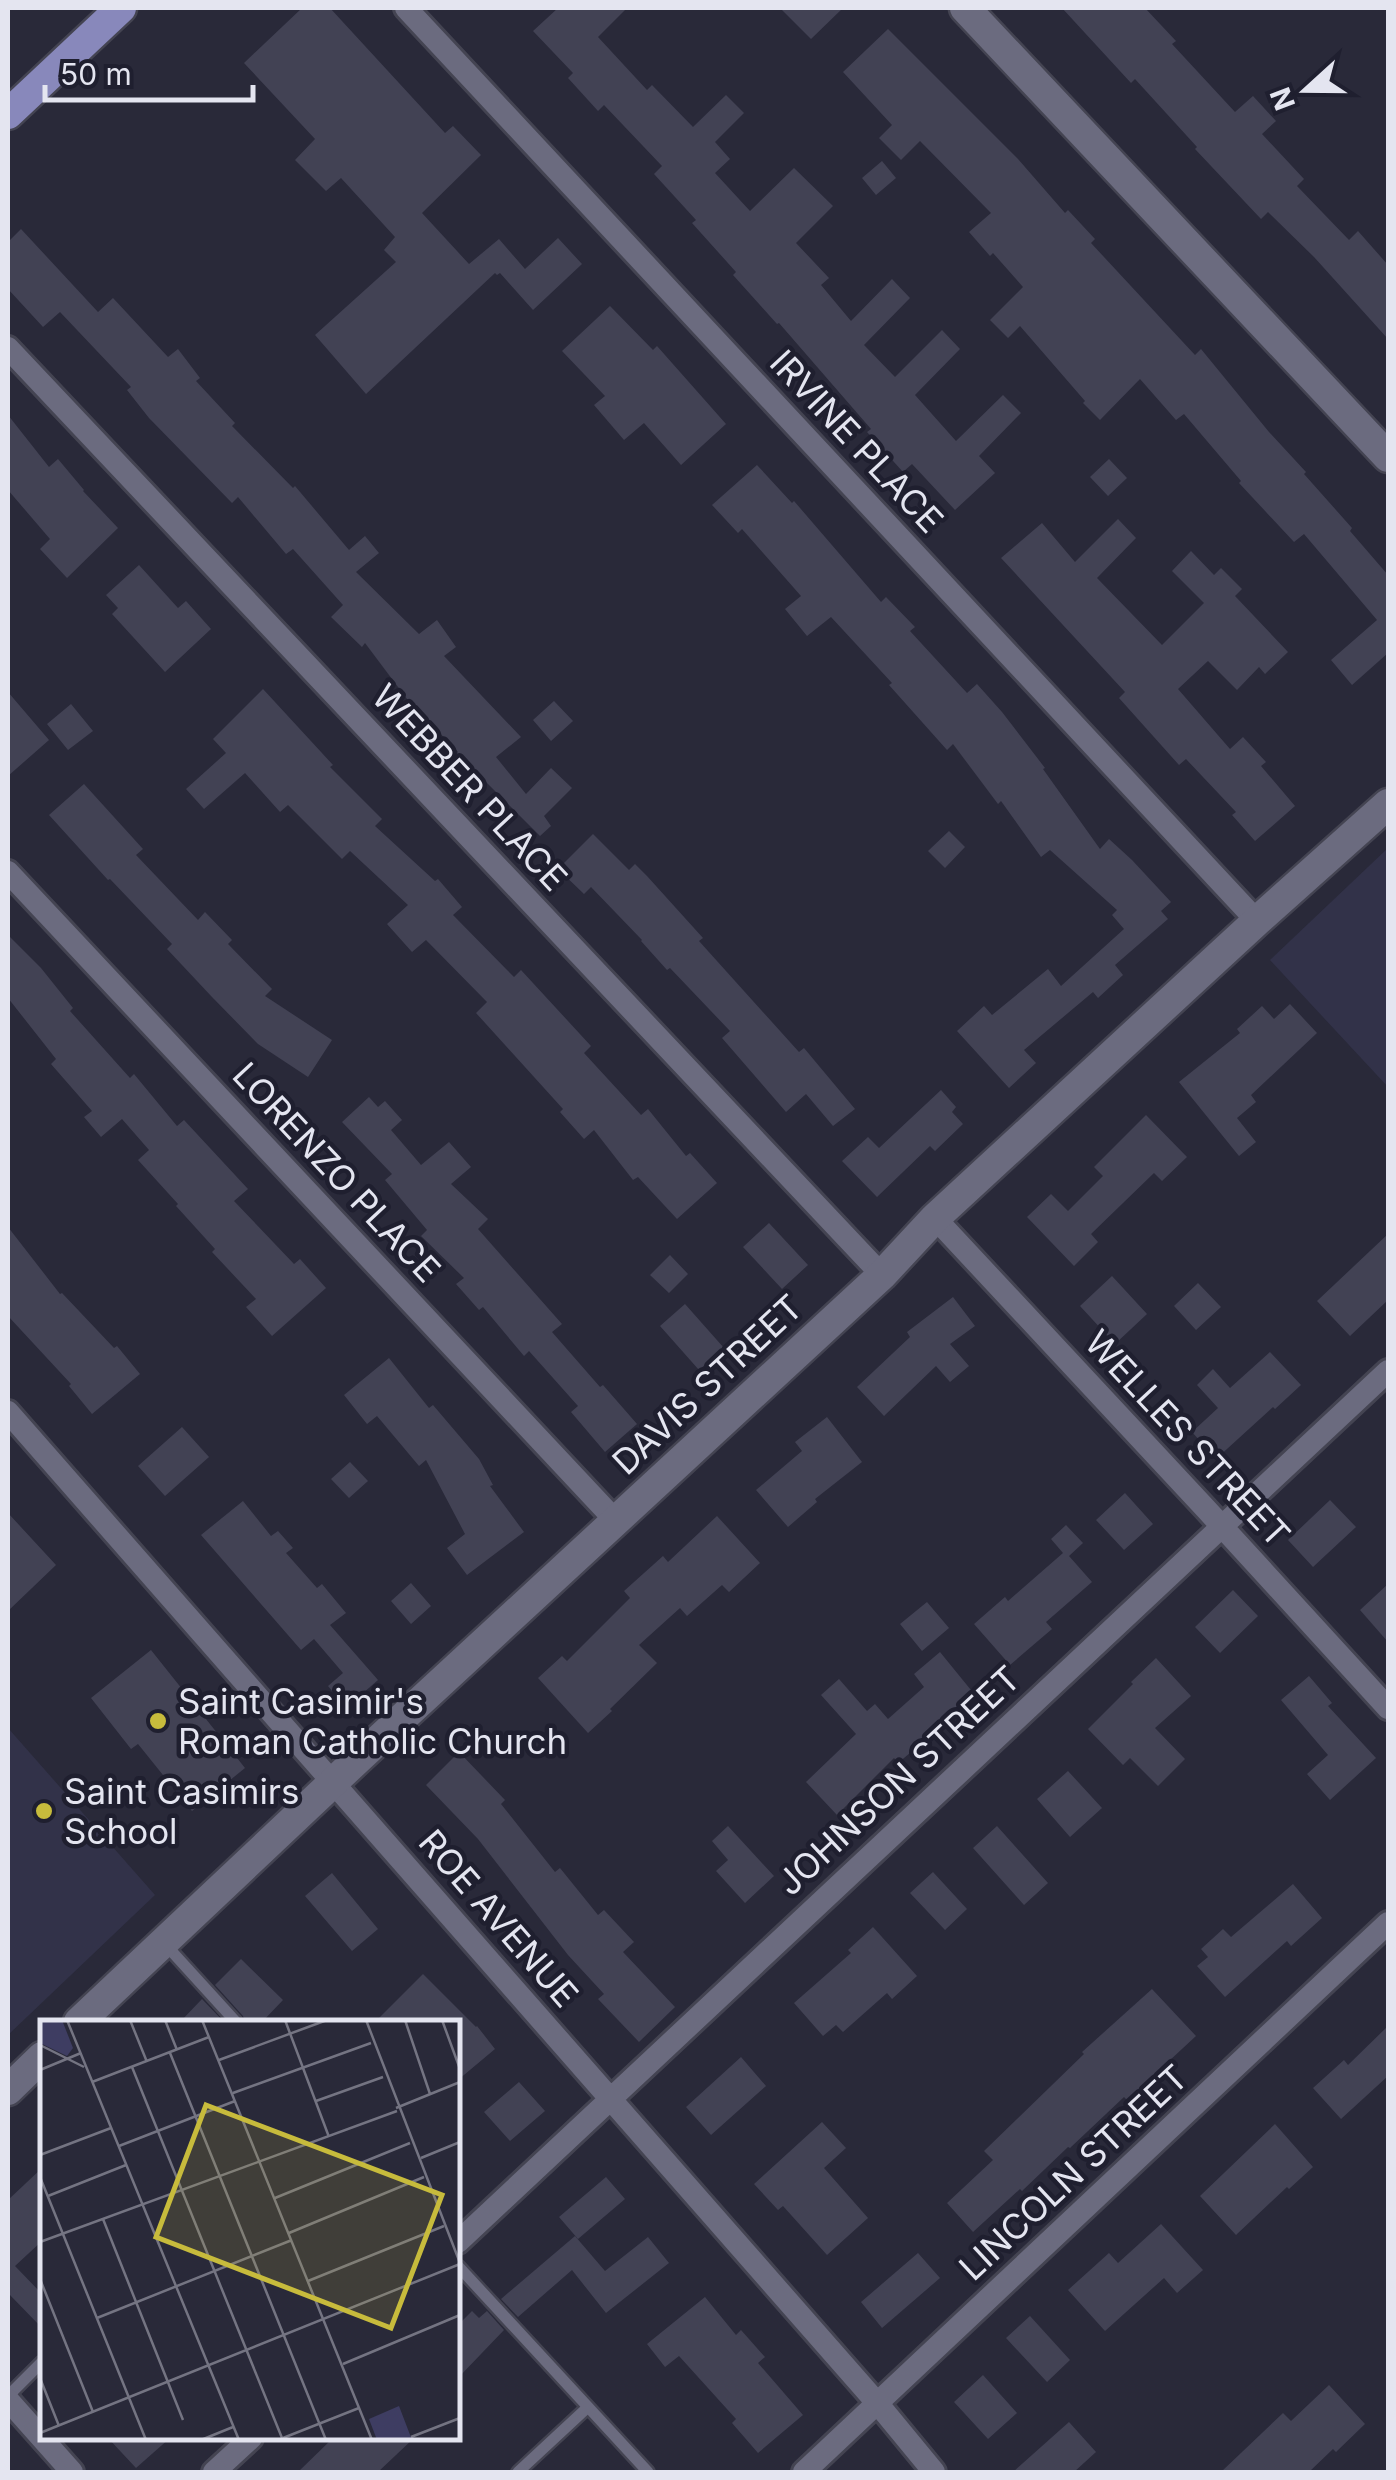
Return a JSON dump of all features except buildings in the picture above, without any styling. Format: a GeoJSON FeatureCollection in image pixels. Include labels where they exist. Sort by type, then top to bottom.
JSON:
{"type":"FeatureCollection","features":[{"type":"Feature","properties":{"kind":"main road"},"geometry":{"type":"LineString","coordinates":[[8,114],[121,8]]}},
{"type":"Feature","properties":{"kind":"street","name":"IRVINE PLACE"},"geometry":{"type":"LineString","coordinates":[[406,8],[1256,922]]}},
{"type":"Feature","properties":{"kind":"street"},"geometry":{"type":"LineString","coordinates":[[965,8],[1388,457]]}},
{"type":"Feature","properties":{"kind":"street","name":"WEBBER PLACE"},"geometry":{"type":"LineString","coordinates":[[8,348],[882,1275]]}},
{"type":"Feature","properties":{"kind":"street","name":"DAVIS STREET"},"geometry":{"type":"LineString","coordinates":[[81,2020],[882,1275],[935,1218],[1388,804]]}},
{"type":"Feature","properties":{"kind":"street","name":"LORENZO PLACE"},"geometry":{"type":"LineString","coordinates":[[8,872],[615,1520]]}},
{"type":"Feature","properties":{"kind":"street","name":"WELLES STREET"},"geometry":{"type":"LineString","coordinates":[[935,1218],[1388,1708]]}},
{"type":"Feature","properties":{"kind":"street","name":"JOHNSON STREET"},"geometry":{"type":"LineString","coordinates":[[460,2240],[1388,1370]]}},
{"type":"Feature","properties":{"kind":"street","name":"ROE AVENUE"},"geometry":{"type":"LineString","coordinates":[[8,1412],[934,2472]]}},
{"type":"Feature","properties":{"kind":"street","name":"LINCOLN STREET"},"geometry":{"type":"LineString","coordinates":[[804,2472],[1388,1923]]}},
{"type":"Feature","properties":{"kind":"street"},"geometry":{"type":"LineString","coordinates":[[8,2090],[40,2059]]}},
{"type":"Feature","properties":{"kind":"street"},"geometry":{"type":"LineString","coordinates":[[8,2398],[40,2435]]}},
{"type":"Feature","properties":{"kind":"street"},"geometry":{"type":"LineString","coordinates":[[44,2440],[72,2472]]}},
{"type":"Feature","properties":{"kind":"street"},"geometry":{"type":"LineString","coordinates":[[214,2472],[248,2440]]}},
{"type":"Feature","properties":{"kind":"lane"},"geometry":{"type":"LineString","coordinates":[[163,1943],[234,2020]]}},
{"type":"Feature","properties":{"kind":"lane"},"geometry":{"type":"LineString","coordinates":[[460,2268],[648,2472]]}},
{"type":"Feature","properties":{"kind":"lane"},"geometry":{"type":"LineString","coordinates":[[8,2398],[40,2364]]}},
{"type":"Feature","properties":{"kind":"lane"},"geometry":{"type":"LineString","coordinates":[[518,2472],[588,2407]]}},
{"type":"Feature","properties":{"kind":"shaded area"},"geometry":{"type":"Polygon","coordinates":[[[1388,848],[1388,1087],[1270,960],[1388,848]]]}},
{"type":"Feature","properties":{"kind":"shaded area","name":"Saint Casimirs School"},"geometry":{"type":"Polygon","coordinates":[[[8,1728],[155,1895],[8,2035],[8,1728]]]}},
{"type":"Feature","properties":{"kind":"place","name":"Saint Casimir's Roman Catholic Church"},"geometry":{"type":"Point","coordinates":[158,1721]}},
{"type":"Feature","properties":{"kind":"place","name":"Saint Casimirs School"},"geometry":{"type":"Point","coordinates":[44,1811]}}]}
